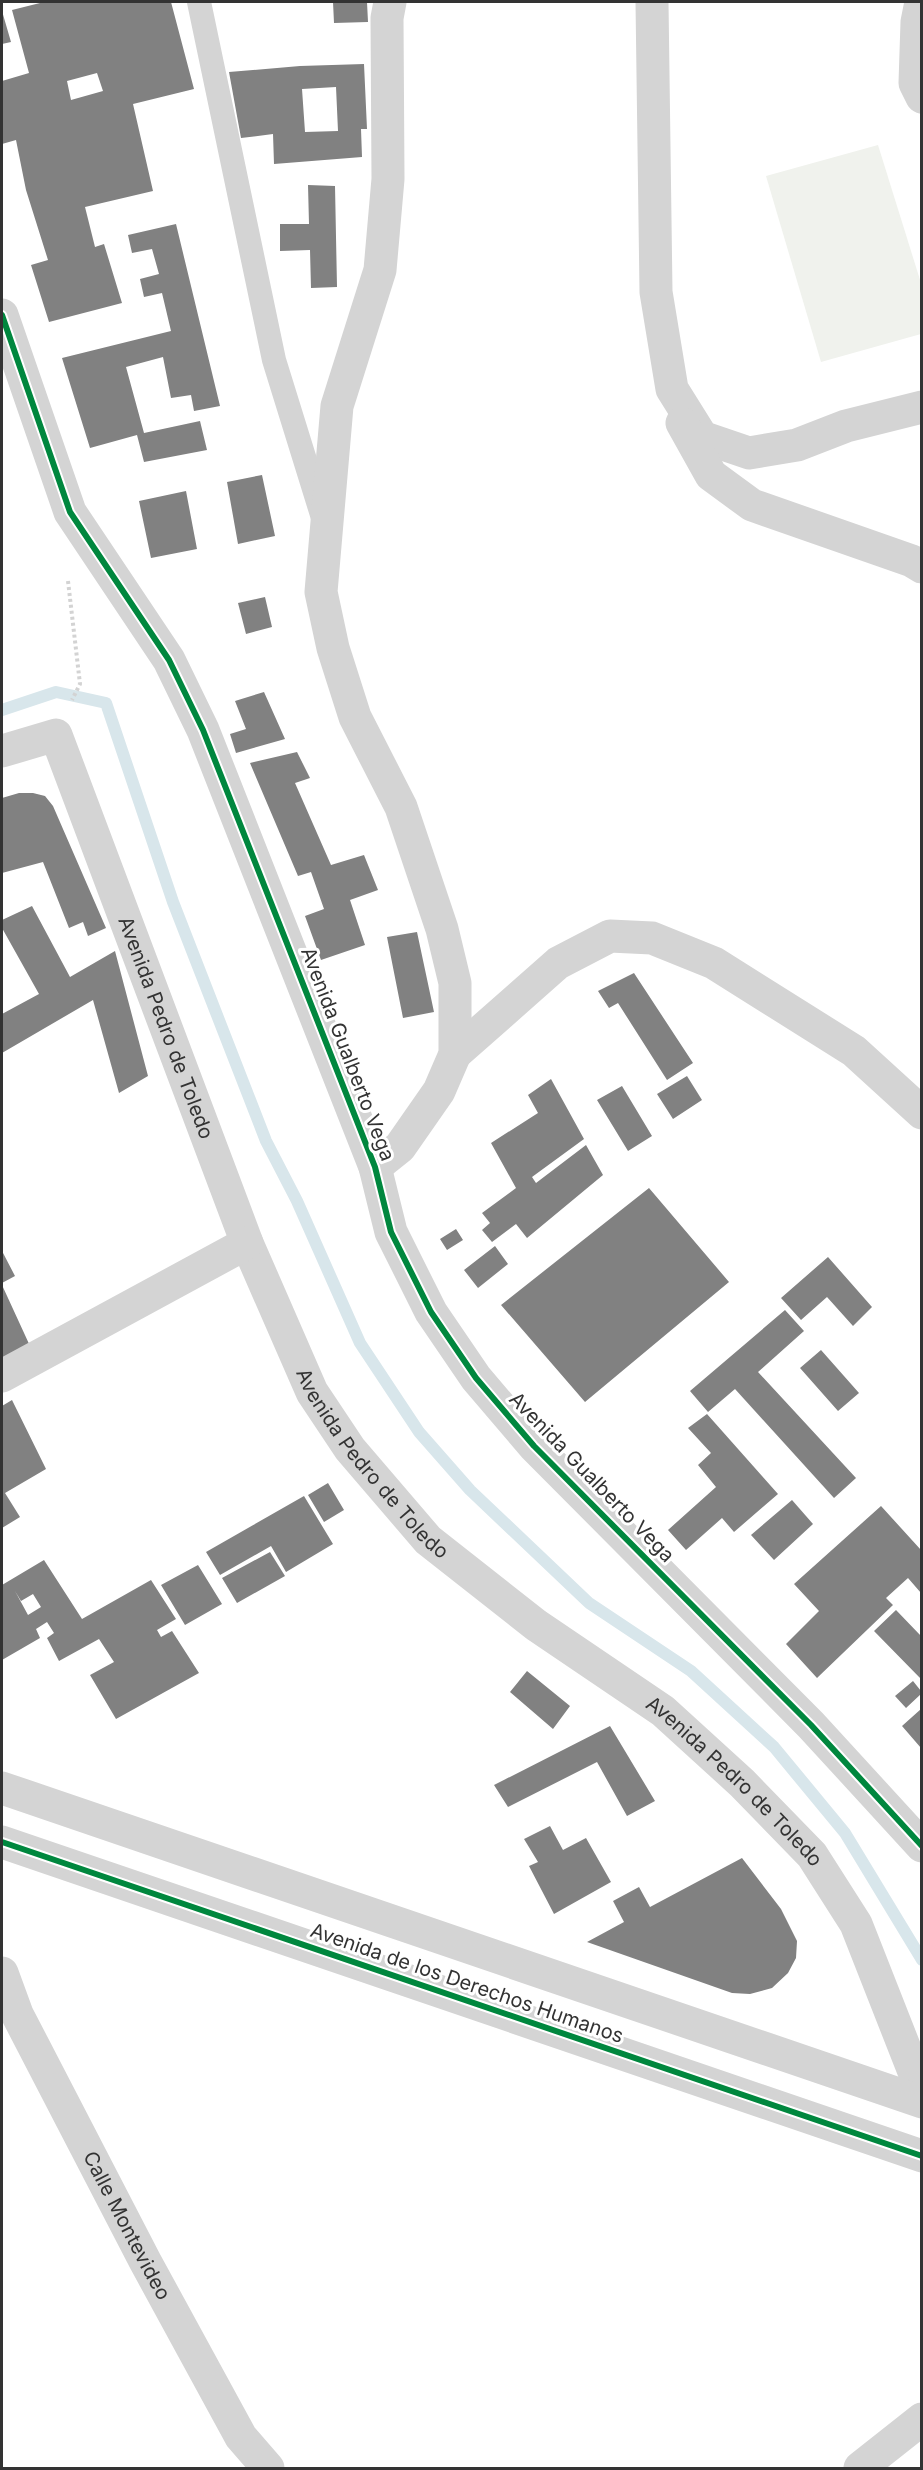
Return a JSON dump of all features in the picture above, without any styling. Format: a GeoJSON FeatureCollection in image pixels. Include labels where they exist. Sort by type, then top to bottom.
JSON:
{"type":"FeatureCollection","features":[{"type":"Feature","properties":{"kind":"street"},"geometry":{"type":"LineString","coordinates":[[375,1167],[400,1147],[439,1091],[455,1054],[455,983],[442,929],[401,807],[355,717],[333,648],[321,592],[337,406],[380,270],[388,179],[387,18],[390,2]]}},
{"type":"Feature","properties":{"kind":"street"},"geometry":{"type":"LineString","coordinates":[[651,2],[656,292],[672,389],[684,427],[711,475],[752,505],[912,561],[921,567]]}},
{"type":"Feature","properties":{"kind":"street"},"geometry":{"type":"LineString","coordinates":[[921,2],[917,22],[915,83],[921,97]]}},
{"type":"Feature","properties":{"kind":"street","name":"Avenida Gualberto Vega"},"geometry":{"type":"LineString","coordinates":[[2,315],[70,512],[169,660],[203,730],[375,1167],[391,1232],[431,1312],[476,1378],[534,1446],[811,1725],[921,1846]]}},
{"type":"Feature","properties":{"kind":"street"},"geometry":{"type":"LineString","coordinates":[[672,389],[702,437],[749,453],[797,445],[846,426],[921,407]]}},
{"type":"Feature","properties":{"kind":"street"},"geometry":{"type":"LineString","coordinates":[[846,426],[921,432]]}},
{"type":"Feature","properties":{"kind":"street"},"geometry":{"type":"LineString","coordinates":[[2,751],[56,735]]}},
{"type":"Feature","properties":{"kind":"street","name":"Avenida Pedro de Toledo"},"geometry":{"type":"LineString","coordinates":[[56,735],[247,1243],[312,1392],[350,1449],[428,1540],[536,1625],[663,1712],[741,1783],[812,1855],[856,1924],[921,2092]]}},
{"type":"Feature","properties":{"kind":"street"},"geometry":{"type":"LineString","coordinates":[[455,1054],[558,963],[610,936],[652,938],[714,963],[854,1052],[921,1113]]}},
{"type":"Feature","properties":{"kind":"street"},"geometry":{"type":"LineString","coordinates":[[2,1376],[247,1243]]}},
{"type":"Feature","properties":{"kind":"street","name":"Avenida de los Derechos Humanos"},"geometry":{"type":"LineString","coordinates":[[2,1788],[921,2102]]}},
{"type":"Feature","properties":{"kind":"street","name":"Avenida de los Derechos Humanos"},"geometry":{"type":"LineString","coordinates":[[2,1842],[921,2156]]}},
{"type":"Feature","properties":{"kind":"street","name":"Calle Montevideo"},"geometry":{"type":"LineString","coordinates":[[2,1973],[9,2019],[151,2271],[241,2437],[268,2469]]}},
{"type":"Feature","properties":{"kind":"street"},"geometry":{"type":"LineString","coordinates":[[860,2469],[921,2420]]}},
{"type":"Feature","properties":{"kind":"lane"},"geometry":{"type":"LineString","coordinates":[[200,2],[274,360],[325,528]]}},
{"type":"Feature","properties":{"kind":"path"},"geometry":{"type":"LineString","coordinates":[[56,735],[80,684],[69,576]]}},
{"type":"Feature","properties":{"kind":"shaded area"},"geometry":{"type":"Polygon","coordinates":[[[878,145],[921,283],[921,334],[821,362],[766,176],[878,145]]]}},
{"type":"Feature","properties":{"kind":"building"},"geometry":{"type":"Polygon","coordinates":[[[44,2],[171,2],[194,89],[133,104],[153,191],[85,207],[95,247],[104,244],[122,303],[49,322],[31,265],[48,260],[26,190],[16,140],[2,144],[2,81],[29,73],[12,10],[44,2]],[[97,73],[67,81],[71,100],[103,91],[97,73]]]}},
{"type":"Feature","properties":{"kind":"building"},"geometry":{"type":"Polygon","coordinates":[[[333,2],[367,2],[368,22],[334,23],[333,2]]]}},
{"type":"Feature","properties":{"kind":"building"},"geometry":{"type":"Polygon","coordinates":[[[2,11],[11,42],[2,44],[2,11]]]}},
{"type":"Feature","properties":{"kind":"building"},"geometry":{"type":"Polygon","coordinates":[[[364,64],[367,129],[361,129],[362,157],[274,164],[273,134],[241,138],[229,72],[364,64]],[[336,87],[302,89],[305,132],[338,131],[336,87]]]}},
{"type":"Feature","properties":{"kind":"building"},"geometry":{"type":"Polygon","coordinates":[[[308,185],[335,186],[337,287],[311,288],[310,250],[280,251],[280,224],[309,224],[308,185]]]}},
{"type":"Feature","properties":{"kind":"building"},"geometry":{"type":"Polygon","coordinates":[[[176,224],[220,406],[194,411],[191,395],[171,398],[163,357],[126,367],[144,433],[200,421],[207,450],[144,462],[137,435],[90,448],[62,358],[171,331],[162,293],[144,297],[140,279],[159,274],[152,249],[132,253],[128,235],[176,224]]]}},
{"type":"Feature","properties":{"kind":"building"},"geometry":{"type":"Polygon","coordinates":[[[262,475],[275,536],[238,544],[227,482],[262,475]]]}},
{"type":"Feature","properties":{"kind":"building"},"geometry":{"type":"Polygon","coordinates":[[[186,491],[197,549],[151,558],[139,501],[186,491]]]}},
{"type":"Feature","properties":{"kind":"building"},"geometry":{"type":"Polygon","coordinates":[[[265,597],[272,627],[246,634],[238,603],[265,597]]]}},
{"type":"Feature","properties":{"kind":"building"},"geometry":{"type":"Polygon","coordinates":[[[264,692],[285,739],[236,753],[230,734],[246,729],[235,701],[264,692]]]}},
{"type":"Feature","properties":{"kind":"building"},"geometry":{"type":"Polygon","coordinates":[[[297,752],[310,778],[295,783],[331,865],[364,855],[378,890],[350,900],[365,945],[321,960],[305,916],[324,909],[311,872],[298,876],[250,763],[297,752]]]}},
{"type":"Feature","properties":{"kind":"building"},"geometry":{"type":"Polygon","coordinates":[[[19,793],[45,796],[53,806],[106,928],[88,936],[83,922],[69,928],[43,862],[2,873],[2,798],[19,793]]]}},
{"type":"Feature","properties":{"kind":"building"},"geometry":{"type":"Polygon","coordinates":[[[32,906],[70,977],[115,951],[148,1076],[119,1093],[93,1000],[2,1053],[2,1014],[39,994],[2,928],[2,920],[32,906]]]}},
{"type":"Feature","properties":{"kind":"building"},"geometry":{"type":"Polygon","coordinates":[[[417,932],[434,1012],[403,1018],[387,937],[417,932]]]}},
{"type":"Feature","properties":{"kind":"building"},"geometry":{"type":"Polygon","coordinates":[[[634,973],[693,1063],[667,1080],[618,1003],[609,1008],[598,991],[634,973]]]}},
{"type":"Feature","properties":{"kind":"building"},"geometry":{"type":"Polygon","coordinates":[[[687,1076],[702,1100],[673,1119],[657,1094],[687,1076]]]}},
{"type":"Feature","properties":{"kind":"building"},"geometry":{"type":"Polygon","coordinates":[[[551,1079],[584,1139],[532,1177],[536,1183],[586,1145],[603,1175],[527,1238],[516,1224],[492,1242],[482,1230],[490,1223],[482,1213],[516,1188],[491,1143],[538,1113],[528,1095],[551,1079]]]}},
{"type":"Feature","properties":{"kind":"building"},"geometry":{"type":"Polygon","coordinates":[[[622,1086],[652,1136],[628,1151],[597,1100],[622,1086]]]}},
{"type":"Feature","properties":{"kind":"building"},"geometry":{"type":"Polygon","coordinates":[[[649,1188],[729,1282],[585,1402],[501,1305],[649,1188]]]}},
{"type":"Feature","properties":{"kind":"building"},"geometry":{"type":"Polygon","coordinates":[[[456,1229],[463,1240],[447,1250],[440,1239],[456,1229]]]}},
{"type":"Feature","properties":{"kind":"building"},"geometry":{"type":"Polygon","coordinates":[[[495,1246],[508,1264],[478,1288],[464,1270],[495,1246]]]}},
{"type":"Feature","properties":{"kind":"building"},"geometry":{"type":"Polygon","coordinates":[[[2,1251],[15,1276],[2,1283],[2,1251]]]}},
{"type":"Feature","properties":{"kind":"building"},"geometry":{"type":"Polygon","coordinates":[[[828,1257],[872,1307],[853,1326],[827,1297],[801,1320],[781,1298],[828,1257]]]}},
{"type":"Feature","properties":{"kind":"building"},"geometry":{"type":"Polygon","coordinates":[[[2,1285],[30,1346],[4,1360],[2,1354],[2,1285]]]}},
{"type":"Feature","properties":{"kind":"building"},"geometry":{"type":"Polygon","coordinates":[[[785,1310],[804,1331],[758,1372],[856,1478],[834,1498],[735,1389],[708,1412],[690,1391],[785,1310]]]}},
{"type":"Feature","properties":{"kind":"building"},"geometry":{"type":"Polygon","coordinates":[[[821,1350],[859,1393],[838,1411],[800,1368],[821,1350]]]}},
{"type":"Feature","properties":{"kind":"building"},"geometry":{"type":"Polygon","coordinates":[[[12,1400],[46,1469],[5,1493],[20,1517],[2,1528],[2,1406],[12,1400]]]}},
{"type":"Feature","properties":{"kind":"building"},"geometry":{"type":"Polygon","coordinates":[[[707,1414],[778,1494],[734,1532],[722,1518],[686,1550],[668,1530],[716,1487],[698,1465],[711,1453],[688,1428],[707,1414]]]}},
{"type":"Feature","properties":{"kind":"building"},"geometry":{"type":"Polygon","coordinates":[[[328,1483],[344,1510],[324,1522],[308,1495],[328,1483]]]}},
{"type":"Feature","properties":{"kind":"building"},"geometry":{"type":"Polygon","coordinates":[[[304,1496],[333,1544],[286,1572],[271,1546],[220,1575],[206,1552],[304,1496]]]}},
{"type":"Feature","properties":{"kind":"building"},"geometry":{"type":"Polygon","coordinates":[[[792,1500],[813,1524],[774,1560],[751,1535],[792,1500]]]}},
{"type":"Feature","properties":{"kind":"building"},"geometry":{"type":"Polygon","coordinates":[[[881,1506],[921,1550],[921,1593],[908,1578],[886,1598],[893,1605],[817,1678],[786,1644],[819,1611],[794,1584],[881,1506]]]}},
{"type":"Feature","properties":{"kind":"building"},"geometry":{"type":"Polygon","coordinates":[[[270,1552],[285,1576],[237,1603],[222,1578],[270,1552]]]}},
{"type":"Feature","properties":{"kind":"building"},"geometry":{"type":"Polygon","coordinates":[[[44,1560],[82,1619],[151,1580],[176,1619],[157,1630],[161,1637],[172,1631],[199,1673],[116,1719],[90,1675],[114,1662],[99,1639],[59,1661],[47,1638],[54,1633],[47,1622],[36,1629],[40,1638],[2,1660],[2,1585],[44,1560]],[[15,1591],[28,1615],[41,1607],[33,1594],[21,1601],[15,1591]]]}},
{"type":"Feature","properties":{"kind":"building"},"geometry":{"type":"Polygon","coordinates":[[[198,1565],[222,1604],[185,1625],[161,1585],[198,1565]]]}},
{"type":"Feature","properties":{"kind":"building"},"geometry":{"type":"Polygon","coordinates":[[[896,1610],[921,1636],[921,1679],[874,1631],[896,1610]]]}},
{"type":"Feature","properties":{"kind":"building"},"geometry":{"type":"Polygon","coordinates":[[[527,1671],[570,1706],[553,1729],[510,1692],[527,1671]]]}},
{"type":"Feature","properties":{"kind":"building"},"geometry":{"type":"Polygon","coordinates":[[[913,1681],[921,1694],[906,1708],[895,1696],[913,1681]]]}},
{"type":"Feature","properties":{"kind":"building"},"geometry":{"type":"Polygon","coordinates":[[[921,1709],[921,1748],[902,1726],[921,1709]]]}},
{"type":"Feature","properties":{"kind":"building"},"geometry":{"type":"Polygon","coordinates":[[[610,1726],[655,1801],[627,1816],[597,1762],[508,1807],[494,1785],[610,1726]]]}},
{"type":"Feature","properties":{"kind":"building"},"geometry":{"type":"Polygon","coordinates":[[[550,1826],[563,1850],[586,1838],[611,1882],[554,1914],[529,1866],[538,1862],[524,1839],[550,1826]]]}},
{"type":"Feature","properties":{"kind":"building"},"geometry":{"type":"Polygon","coordinates":[[[742,1858],[781,1909],[797,1941],[796,1958],[788,1973],[772,1988],[750,1994],[732,1993],[587,1942],[624,1922],[613,1901],[639,1887],[650,1907],[742,1858]]]}},
{"type":"Feature","properties":{"kind":"waterway"},"geometry":{"type":"LineString","coordinates":[[2,710],[56,692],[106,703],[173,902],[266,1141],[297,1201],[360,1343],[419,1432],[470,1490],[589,1603],[691,1671],[774,1747],[845,1833],[922,1960]]}},
{"type":"Feature","properties":{"kind":"cycle path"},"geometry":{"type":"LineString","coordinates":[[2,315],[70,512],[169,660],[203,730],[375,1167],[391,1232],[431,1312],[476,1378],[534,1446],[811,1725],[922,1846]]}},
{"type":"Feature","properties":{"kind":"cycle path"},"geometry":{"type":"LineString","coordinates":[[2,1842],[922,2156]]}}]}
